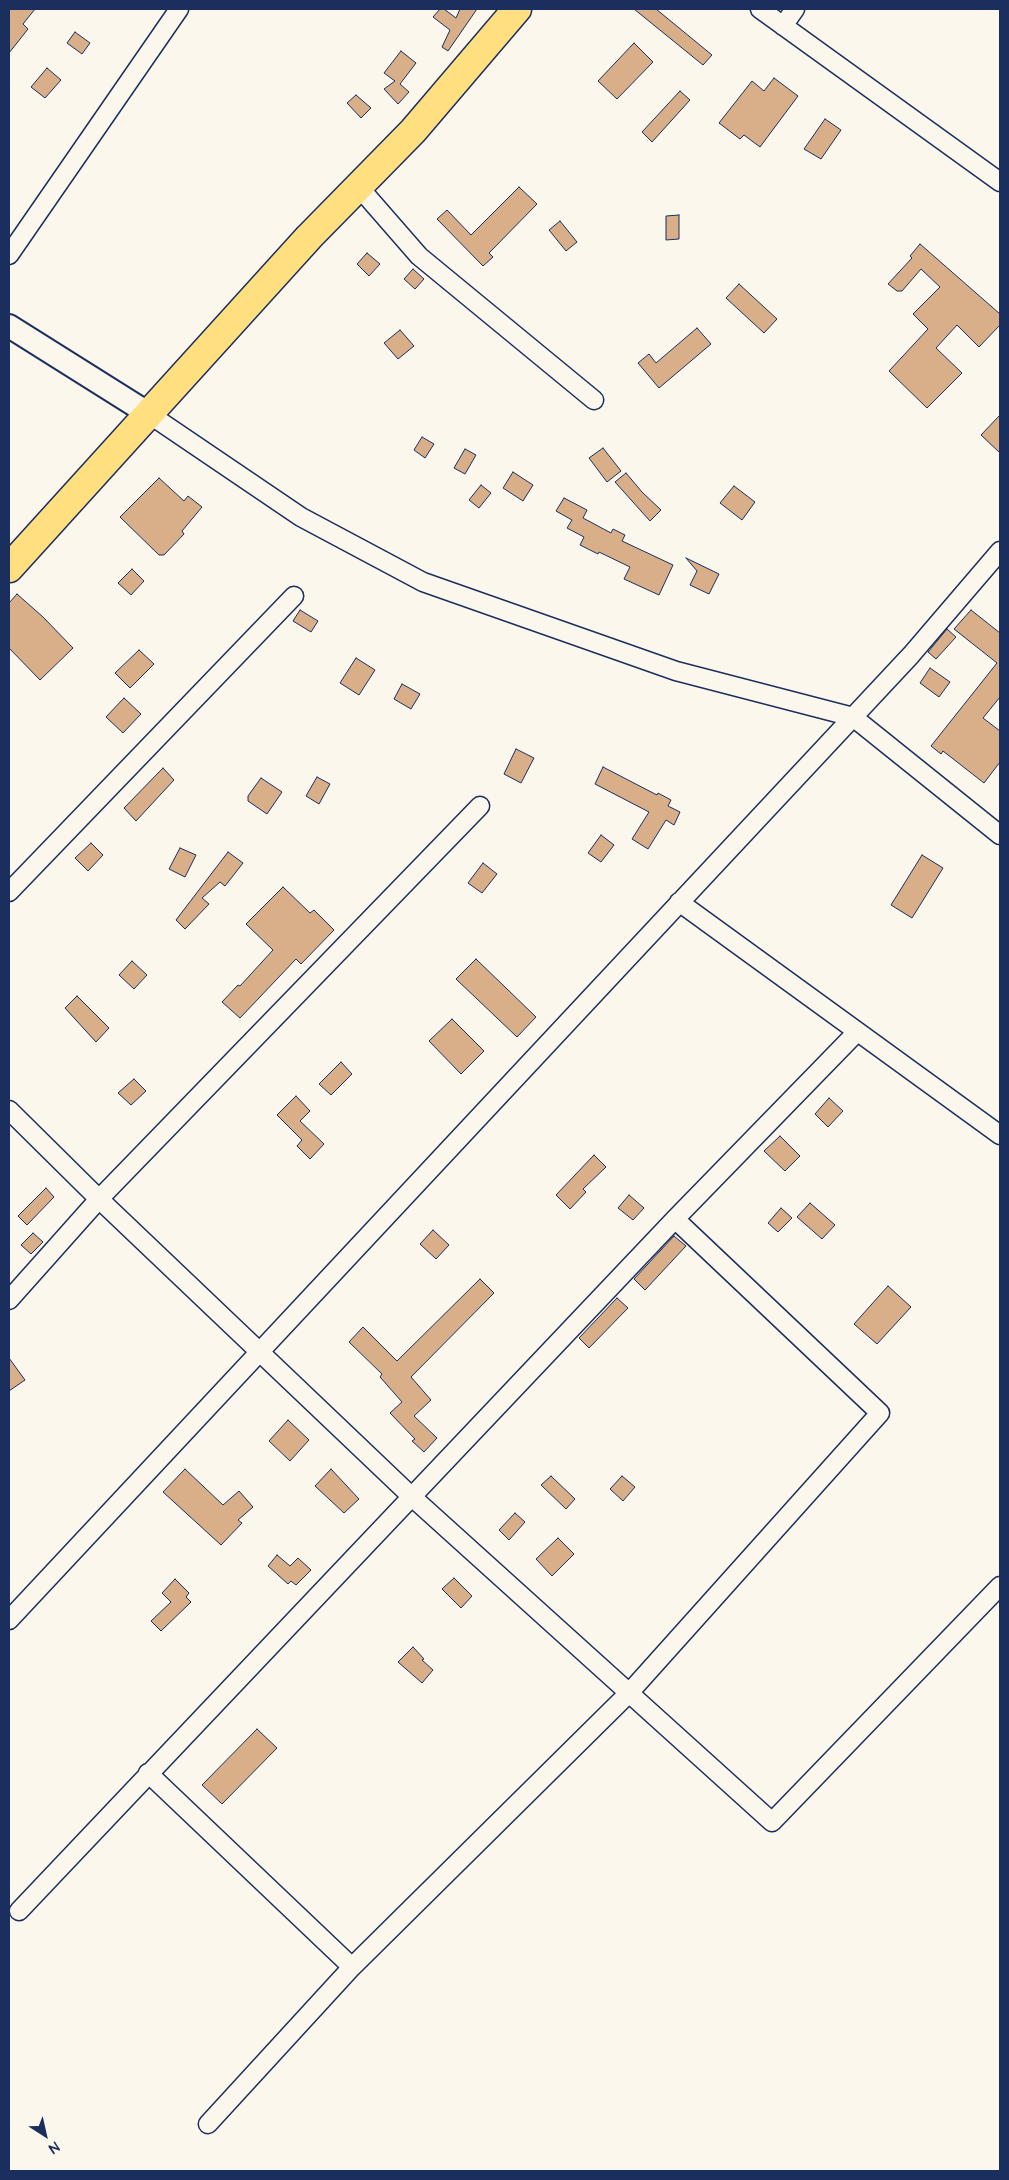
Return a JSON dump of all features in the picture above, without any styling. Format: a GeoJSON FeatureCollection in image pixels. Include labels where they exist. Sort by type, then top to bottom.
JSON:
{"type":"FeatureCollection","features":[{"type":"Feature","properties":{"kind":"main road"},"geometry":{"type":"LineString","coordinates":[[9,568],[358,186],[425,117],[517,9]]}},
{"type":"Feature","properties":{"kind":"street"},"geometry":{"type":"LineString","coordinates":[[9,255],[179,9]]}},
{"type":"Feature","properties":{"kind":"street"},"geometry":{"type":"LineString","coordinates":[[760,9],[1000,182]]}},
{"type":"Feature","properties":{"kind":"street"},"geometry":{"type":"LineString","coordinates":[[783,26],[795,9]]}},
{"type":"Feature","properties":{"kind":"street"},"geometry":{"type":"LineString","coordinates":[[358,186],[419,256],[594,400]]}},
{"type":"Feature","properties":{"kind":"street"},"geometry":{"type":"LineString","coordinates":[[9,326],[148,414],[301,517],[423,582],[676,671],[853,717],[1000,836]]}},
{"type":"Feature","properties":{"kind":"street"},"geometry":{"type":"LineString","coordinates":[[9,1620],[911,655],[1000,551]]}},
{"type":"Feature","properties":{"kind":"street"},"geometry":{"type":"LineString","coordinates":[[9,892],[294,596]]}},
{"type":"Feature","properties":{"kind":"street"},"geometry":{"type":"LineString","coordinates":[[9,1300],[99,1200],[480,806]]}},
{"type":"Feature","properties":{"kind":"street"},"geometry":{"type":"LineString","coordinates":[[679,902],[1000,1135]]}},
{"type":"Feature","properties":{"kind":"street"},"geometry":{"type":"LineString","coordinates":[[19,1912],[148,1773],[675,1219],[857,1032]]}},
{"type":"Feature","properties":{"kind":"street"},"geometry":{"type":"LineString","coordinates":[[9,1110],[99,1200],[412,1496],[772,1822],[1000,1586]]}},
{"type":"Feature","properties":{"kind":"street"},"geometry":{"type":"LineString","coordinates":[[208,2124],[352,1967],[629,1693],[880,1413],[675,1219]]}},
{"type":"Feature","properties":{"kind":"street"},"geometry":{"type":"LineString","coordinates":[[148,1773],[352,1967]]}},
{"type":"Feature","properties":{"kind":"building"},"geometry":{"type":"Polygon","coordinates":[[[9,9],[35,9],[23,24],[28,29],[9,53],[9,9]]]}},
{"type":"Feature","properties":{"kind":"building"},"geometry":{"type":"Polygon","coordinates":[[[440,9],[444,9],[456,18],[460,9],[477,9],[448,51],[442,47],[450,30],[433,17],[440,9]]]}},
{"type":"Feature","properties":{"kind":"building"},"geometry":{"type":"Polygon","coordinates":[[[634,9],[656,9],[712,55],[703,65],[634,9]]]}},
{"type":"Feature","properties":{"kind":"building"},"geometry":{"type":"Polygon","coordinates":[[[75,32],[90,43],[82,54],[67,43],[75,32]]]}},
{"type":"Feature","properties":{"kind":"building"},"geometry":{"type":"Polygon","coordinates":[[[634,43],[653,62],[617,99],[598,81],[634,43]]]}},
{"type":"Feature","properties":{"kind":"building"},"geometry":{"type":"Polygon","coordinates":[[[401,51],[416,63],[400,84],[409,92],[398,104],[384,89],[395,81],[384,73],[401,51]]]}},
{"type":"Feature","properties":{"kind":"building"},"geometry":{"type":"Polygon","coordinates":[[[47,68],[61,80],[45,98],[31,87],[47,68]]]}},
{"type":"Feature","properties":{"kind":"building"},"geometry":{"type":"Polygon","coordinates":[[[774,78],[798,96],[760,147],[744,135],[740,139],[719,123],[752,81],[764,91],[774,78]]]}},
{"type":"Feature","properties":{"kind":"building"},"geometry":{"type":"Polygon","coordinates":[[[680,91],[690,100],[652,142],[642,132],[680,91]]]}},
{"type":"Feature","properties":{"kind":"building"},"geometry":{"type":"Polygon","coordinates":[[[356,95],[371,108],[361,118],[347,103],[356,95]]]}},
{"type":"Feature","properties":{"kind":"building"},"geometry":{"type":"Polygon","coordinates":[[[825,119],[841,130],[821,159],[804,149],[825,119]]]}},
{"type":"Feature","properties":{"kind":"building"},"geometry":{"type":"Polygon","coordinates":[[[519,187],[537,204],[489,253],[493,257],[483,266],[437,219],[447,210],[471,235],[519,187]]]}},
{"type":"Feature","properties":{"kind":"building"},"geometry":{"type":"Polygon","coordinates":[[[679,215],[679,239],[666,240],[666,216],[679,215]]]}},
{"type":"Feature","properties":{"kind":"building"},"geometry":{"type":"Polygon","coordinates":[[[560,221],[577,242],[566,251],[549,230],[560,221]]]}},
{"type":"Feature","properties":{"kind":"building"},"geometry":{"type":"Polygon","coordinates":[[[920,244],[1000,314],[1000,325],[979,347],[957,325],[936,348],[962,373],[927,408],[889,371],[928,329],[913,314],[940,287],[921,269],[902,291],[897,291],[888,284],[912,258],[910,256],[920,244]]]}},
{"type":"Feature","properties":{"kind":"building"},"geometry":{"type":"Polygon","coordinates":[[[367,253],[380,264],[369,276],[357,264],[367,253]]]}},
{"type":"Feature","properties":{"kind":"building"},"geometry":{"type":"Polygon","coordinates":[[[413,269],[424,279],[415,289],[404,279],[413,269]]]}},
{"type":"Feature","properties":{"kind":"building"},"geometry":{"type":"Polygon","coordinates":[[[739,284],[777,319],[764,333],[726,298],[739,284]]]}},
{"type":"Feature","properties":{"kind":"building"},"geometry":{"type":"Polygon","coordinates":[[[697,328],[711,344],[659,388],[638,363],[649,354],[656,363],[697,328]]]}},
{"type":"Feature","properties":{"kind":"building"},"geometry":{"type":"Polygon","coordinates":[[[400,330],[414,346],[398,359],[384,343],[400,330]]]}},
{"type":"Feature","properties":{"kind":"building"},"geometry":{"type":"Polygon","coordinates":[[[1000,415],[1000,453],[981,435],[1000,415]]]}},
{"type":"Feature","properties":{"kind":"building"},"geometry":{"type":"Polygon","coordinates":[[[422,437],[434,444],[425,458],[414,450],[422,437]]]}},
{"type":"Feature","properties":{"kind":"building"},"geometry":{"type":"Polygon","coordinates":[[[603,448],[621,471],[607,482],[589,458],[603,448]]]}},
{"type":"Feature","properties":{"kind":"building"},"geometry":{"type":"Polygon","coordinates":[[[465,449],[476,455],[465,474],[454,468],[465,449]]]}},
{"type":"Feature","properties":{"kind":"building"},"geometry":{"type":"Polygon","coordinates":[[[513,472],[533,485],[523,501],[503,488],[513,472]]]}},
{"type":"Feature","properties":{"kind":"building"},"geometry":{"type":"Polygon","coordinates":[[[626,473],[661,510],[650,521],[615,482],[626,473]]]}},
{"type":"Feature","properties":{"kind":"building"},"geometry":{"type":"Polygon","coordinates":[[[159,478],[184,501],[188,496],[202,507],[182,531],[184,534],[164,555],[159,555],[120,517],[159,478]]]}},
{"type":"Feature","properties":{"kind":"building"},"geometry":{"type":"Polygon","coordinates":[[[481,485],[491,493],[479,508],[469,500],[481,485]]]}},
{"type":"Feature","properties":{"kind":"building"},"geometry":{"type":"Polygon","coordinates":[[[734,486],[755,502],[742,520],[720,503],[734,486]]]}},
{"type":"Feature","properties":{"kind":"building"},"geometry":{"type":"Polygon","coordinates":[[[564,498],[587,510],[583,518],[611,533],[613,529],[625,535],[622,541],[673,565],[659,595],[624,579],[630,567],[580,545],[584,537],[567,528],[572,520],[556,511],[564,498]]]}},
{"type":"Feature","properties":{"kind":"building"},"geometry":{"type":"Polygon","coordinates":[[[686,558],[719,574],[709,594],[690,585],[697,571],[686,558]]]}},
{"type":"Feature","properties":{"kind":"building"},"geometry":{"type":"Polygon","coordinates":[[[132,569],[144,581],[131,595],[118,583],[132,569]]]}},
{"type":"Feature","properties":{"kind":"building"},"geometry":{"type":"Polygon","coordinates":[[[17,594],[73,648],[40,680],[9,648],[9,603],[17,594]]]}},
{"type":"Feature","properties":{"kind":"building"},"geometry":{"type":"Polygon","coordinates":[[[300,610],[318,621],[311,632],[293,621],[300,610]]]}},
{"type":"Feature","properties":{"kind":"building"},"geometry":{"type":"Polygon","coordinates":[[[971,610],[1000,633],[1000,697],[983,718],[1000,731],[1000,762],[984,783],[943,751],[941,754],[931,746],[997,663],[954,629],[971,610]]]}},
{"type":"Feature","properties":{"kind":"building"},"geometry":{"type":"Polygon","coordinates":[[[947,629],[956,637],[936,659],[928,652],[947,629]]]}},
{"type":"Feature","properties":{"kind":"building"},"geometry":{"type":"Polygon","coordinates":[[[139,650],[154,664],[130,688],[115,673],[139,650]]]}},
{"type":"Feature","properties":{"kind":"building"},"geometry":{"type":"Polygon","coordinates":[[[356,658],[375,670],[359,695],[340,683],[356,658]]]}},
{"type":"Feature","properties":{"kind":"building"},"geometry":{"type":"Polygon","coordinates":[[[930,668],[950,682],[939,697],[920,683],[930,668]]]}},
{"type":"Feature","properties":{"kind":"building"},"geometry":{"type":"Polygon","coordinates":[[[402,684],[420,694],[411,709],[394,699],[402,684]]]}},
{"type":"Feature","properties":{"kind":"building"},"geometry":{"type":"Polygon","coordinates":[[[124,698],[141,714],[123,733],[106,717],[124,698]]]}},
{"type":"Feature","properties":{"kind":"building"},"geometry":{"type":"Polygon","coordinates":[[[516,749],[534,758],[521,783],[504,774],[516,749]]]}},
{"type":"Feature","properties":{"kind":"building"},"geometry":{"type":"Polygon","coordinates":[[[603,767],[657,795],[658,793],[671,800],[668,806],[680,812],[674,825],[666,820],[648,849],[632,839],[649,812],[595,784],[603,767]]]}},
{"type":"Feature","properties":{"kind":"building"},"geometry":{"type":"Polygon","coordinates":[[[163,768],[174,780],[136,821],[124,808],[163,768]]]}},
{"type":"Feature","properties":{"kind":"building"},"geometry":{"type":"Polygon","coordinates":[[[317,777],[330,784],[319,804],[306,796],[317,777]]]}},
{"type":"Feature","properties":{"kind":"building"},"geometry":{"type":"Polygon","coordinates":[[[261,778],[282,792],[267,814],[248,801],[248,796],[261,778]]]}},
{"type":"Feature","properties":{"kind":"building"},"geometry":{"type":"Polygon","coordinates":[[[601,835],[614,845],[601,862],[588,853],[601,835]]]}},
{"type":"Feature","properties":{"kind":"building"},"geometry":{"type":"Polygon","coordinates":[[[91,843],[103,855],[88,871],[75,858],[91,843]]]}},
{"type":"Feature","properties":{"kind":"building"},"geometry":{"type":"Polygon","coordinates":[[[180,848],[196,855],[185,877],[169,869],[180,848]]]}},
{"type":"Feature","properties":{"kind":"building"},"geometry":{"type":"Polygon","coordinates":[[[228,852],[243,863],[225,886],[220,882],[202,898],[209,904],[185,929],[176,920],[228,852]]]}},
{"type":"Feature","properties":{"kind":"building"},"geometry":{"type":"Polygon","coordinates":[[[922,855],[943,868],[912,918],[891,905],[922,855]]]}},
{"type":"Feature","properties":{"kind":"building"},"geometry":{"type":"Polygon","coordinates":[[[483,863],[497,874],[482,893],[468,883],[483,863]]]}},
{"type":"Feature","properties":{"kind":"building"},"geometry":{"type":"Polygon","coordinates":[[[283,887],[310,913],[314,910],[334,930],[301,964],[296,959],[240,1018],[222,1002],[238,985],[240,986],[273,950],[246,924],[283,887]]]}},
{"type":"Feature","properties":{"kind":"building"},"geometry":{"type":"Polygon","coordinates":[[[476,959],[536,1017],[517,1037],[456,979],[476,959]]]}},
{"type":"Feature","properties":{"kind":"building"},"geometry":{"type":"Polygon","coordinates":[[[132,961],[147,975],[134,989],[119,975],[132,961]]]}},
{"type":"Feature","properties":{"kind":"building"},"geometry":{"type":"Polygon","coordinates":[[[77,996],[109,1028],[96,1042],[65,1008],[77,996]]]}},
{"type":"Feature","properties":{"kind":"building"},"geometry":{"type":"Polygon","coordinates":[[[452,1019],[484,1051],[461,1074],[429,1041],[452,1019]]]}},
{"type":"Feature","properties":{"kind":"building"},"geometry":{"type":"Polygon","coordinates":[[[341,1062],[352,1074],[331,1095],[319,1084],[341,1062]]]}},
{"type":"Feature","properties":{"kind":"building"},"geometry":{"type":"Polygon","coordinates":[[[134,1079],[146,1091],[131,1105],[118,1093],[134,1079]]]}},
{"type":"Feature","properties":{"kind":"building"},"geometry":{"type":"Polygon","coordinates":[[[296,1096],[310,1111],[300,1121],[324,1144],[310,1159],[297,1146],[302,1140],[277,1115],[296,1096]]]}},
{"type":"Feature","properties":{"kind":"building"},"geometry":{"type":"Polygon","coordinates":[[[829,1098],[843,1111],[828,1127],[815,1114],[829,1098]]]}},
{"type":"Feature","properties":{"kind":"building"},"geometry":{"type":"Polygon","coordinates":[[[780,1136],[800,1156],[785,1171],[764,1151],[780,1136]]]}},
{"type":"Feature","properties":{"kind":"building"},"geometry":{"type":"Polygon","coordinates":[[[594,1155],[606,1167],[583,1189],[586,1192],[570,1209],[556,1195],[594,1155]]]}},
{"type":"Feature","properties":{"kind":"building"},"geometry":{"type":"Polygon","coordinates":[[[46,1188],[54,1197],[27,1225],[18,1216],[46,1188]]]}},
{"type":"Feature","properties":{"kind":"building"},"geometry":{"type":"Polygon","coordinates":[[[629,1195],[644,1208],[633,1220],[618,1208],[629,1195]]]}},
{"type":"Feature","properties":{"kind":"building"},"geometry":{"type":"Polygon","coordinates":[[[810,1203],[835,1225],[822,1239],[797,1217],[810,1203]]]}},
{"type":"Feature","properties":{"kind":"building"},"geometry":{"type":"Polygon","coordinates":[[[781,1208],[792,1218],[778,1232],[768,1223],[781,1208]]]}},
{"type":"Feature","properties":{"kind":"building"},"geometry":{"type":"Polygon","coordinates":[[[433,1230],[449,1245],[436,1259],[420,1244],[433,1230]]]}},
{"type":"Feature","properties":{"kind":"building"},"geometry":{"type":"Polygon","coordinates":[[[33,1233],[43,1242],[31,1254],[21,1245],[33,1233]]]}},
{"type":"Feature","properties":{"kind":"building"},"geometry":{"type":"Polygon","coordinates":[[[674,1236],[686,1246],[645,1290],[634,1279],[674,1236]]]}},
{"type":"Feature","properties":{"kind":"building"},"geometry":{"type":"Polygon","coordinates":[[[480,1279],[494,1293],[411,1377],[431,1400],[414,1416],[437,1438],[424,1452],[412,1441],[415,1439],[390,1413],[402,1402],[380,1377],[382,1374],[349,1342],[363,1327],[397,1361],[480,1279]]]}},
{"type":"Feature","properties":{"kind":"building"},"geometry":{"type":"Polygon","coordinates":[[[888,1286],[911,1307],[877,1344],[854,1324],[888,1286]]]}},
{"type":"Feature","properties":{"kind":"building"},"geometry":{"type":"Polygon","coordinates":[[[617,1298],[628,1308],[589,1348],[579,1338],[617,1298]]]}},
{"type":"Feature","properties":{"kind":"building"},"geometry":{"type":"Polygon","coordinates":[[[9,1358],[25,1380],[9,1391],[9,1358]]]}},
{"type":"Feature","properties":{"kind":"building"},"geometry":{"type":"Polygon","coordinates":[[[288,1420],[309,1440],[290,1461],[269,1441],[288,1420]]]}},
{"type":"Feature","properties":{"kind":"building"},"geometry":{"type":"Polygon","coordinates":[[[185,1469],[223,1505],[239,1491],[253,1507],[238,1520],[242,1523],[221,1545],[163,1492],[185,1469]]]}},
{"type":"Feature","properties":{"kind":"building"},"geometry":{"type":"Polygon","coordinates":[[[331,1469],[359,1499],[344,1513],[315,1486],[331,1469]]]}},
{"type":"Feature","properties":{"kind":"building"},"geometry":{"type":"Polygon","coordinates":[[[551,1476],[575,1499],[566,1509],[541,1485],[551,1476]]]}},
{"type":"Feature","properties":{"kind":"building"},"geometry":{"type":"Polygon","coordinates":[[[622,1476],[635,1487],[623,1501],[610,1489],[622,1476]]]}},
{"type":"Feature","properties":{"kind":"building"},"geometry":{"type":"Polygon","coordinates":[[[515,1513],[525,1522],[509,1540],[499,1530],[515,1513]]]}},
{"type":"Feature","properties":{"kind":"building"},"geometry":{"type":"Polygon","coordinates":[[[558,1538],[574,1554],[552,1576],[536,1559],[558,1538]]]}},
{"type":"Feature","properties":{"kind":"building"},"geometry":{"type":"Polygon","coordinates":[[[277,1555],[290,1566],[298,1558],[311,1570],[296,1585],[291,1581],[288,1584],[268,1566],[277,1555]]]}},
{"type":"Feature","properties":{"kind":"building"},"geometry":{"type":"Polygon","coordinates":[[[454,1578],[472,1596],[461,1608],[442,1589],[454,1578]]]}},
{"type":"Feature","properties":{"kind":"building"},"geometry":{"type":"Polygon","coordinates":[[[175,1579],[189,1593],[186,1597],[191,1602],[161,1631],[151,1621],[171,1602],[162,1593],[175,1579]]]}},
{"type":"Feature","properties":{"kind":"building"},"geometry":{"type":"Polygon","coordinates":[[[413,1647],[424,1659],[422,1660],[433,1670],[422,1683],[398,1662],[413,1647]]]}},
{"type":"Feature","properties":{"kind":"building"},"geometry":{"type":"Polygon","coordinates":[[[257,1729],[277,1748],[222,1804],[202,1785],[257,1729]]]}}]}
